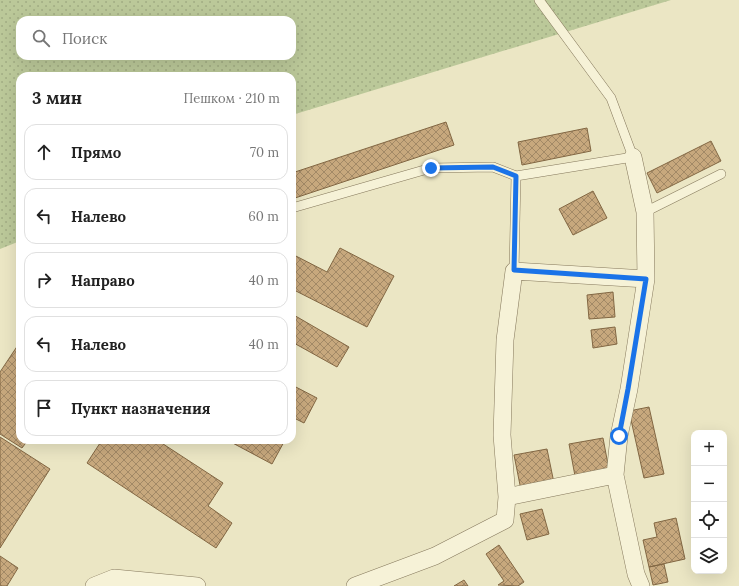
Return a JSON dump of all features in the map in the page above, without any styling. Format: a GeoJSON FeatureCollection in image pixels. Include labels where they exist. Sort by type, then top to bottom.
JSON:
{"type":"FeatureCollection","features":[{"type":"Feature","properties":{"kind":"street"},"geometry":{"type":"LineString","coordinates":[[633,157],[644,212],[646,279],[619,436],[616,475],[636,574],[641,586]]}},
{"type":"Feature","properties":{"kind":"street"},"geometry":{"type":"LineString","coordinates":[[355,586],[435,556],[505,520],[507,497],[502,427],[505,340],[514,270],[646,279]]}},
{"type":"Feature","properties":{"kind":"street"},"geometry":{"type":"LineString","coordinates":[[507,497],[616,475]]}},
{"type":"Feature","properties":{"kind":"street"},"geometry":{"type":"LineString","coordinates":[[94,586],[114,578],[197,586]]}},
{"type":"Feature","properties":{"kind":"lane"},"geometry":{"type":"LineString","coordinates":[[296,207],[431,168],[493,167],[516,176],[633,157],[612,98],[539,0]]}},
{"type":"Feature","properties":{"kind":"lane"},"geometry":{"type":"LineString","coordinates":[[644,212],[721,174]]}},
{"type":"Feature","properties":{"kind":"lane"},"geometry":{"type":"LineString","coordinates":[[514,270],[516,176]]}},
{"type":"Feature","properties":{"kind":"green space"},"geometry":{"type":"Polygon","coordinates":[[[0,0],[671,0],[296,114],[296,72],[16,72],[16,243],[0,249],[0,0]]]}},
{"type":"Feature","properties":{"kind":"building"},"geometry":{"type":"Polygon","coordinates":[[[446,122],[454,145],[296,198],[296,172],[446,122]]]}},
{"type":"Feature","properties":{"kind":"building"},"geometry":{"type":"Polygon","coordinates":[[[587,128],[591,151],[522,165],[518,142],[587,128]]]}},
{"type":"Feature","properties":{"kind":"building"},"geometry":{"type":"Polygon","coordinates":[[[711,141],[721,161],[657,193],[647,173],[711,141]]]}},
{"type":"Feature","properties":{"kind":"building"},"geometry":{"type":"Polygon","coordinates":[[[593,191],[607,218],[573,235],[559,209],[593,191]]]}},
{"type":"Feature","properties":{"kind":"building"},"geometry":{"type":"Polygon","coordinates":[[[340,248],[394,276],[367,327],[296,291],[296,256],[327,272],[340,248]]]}},
{"type":"Feature","properties":{"kind":"building"},"geometry":{"type":"Polygon","coordinates":[[[613,292],[615,317],[589,319],[587,295],[613,292]]]}},
{"type":"Feature","properties":{"kind":"building"},"geometry":{"type":"Polygon","coordinates":[[[296,316],[349,347],[337,367],[296,344],[296,316]]]}},
{"type":"Feature","properties":{"kind":"building"},"geometry":{"type":"Polygon","coordinates":[[[615,327],[617,344],[593,348],[591,330],[615,327]]]}},
{"type":"Feature","properties":{"kind":"building"},"geometry":{"type":"Polygon","coordinates":[[[16,348],[16,444],[25,444],[22,448],[0,434],[0,372],[16,348]]]}},
{"type":"Feature","properties":{"kind":"building"},"geometry":{"type":"Polygon","coordinates":[[[296,387],[317,398],[304,423],[296,419],[296,387]]]}},
{"type":"Feature","properties":{"kind":"building"},"geometry":{"type":"Polygon","coordinates":[[[649,407],[664,474],[644,478],[629,411],[649,407]]]}},
{"type":"Feature","properties":{"kind":"building"},"geometry":{"type":"Polygon","coordinates":[[[0,437],[50,469],[0,548],[0,437]]]}},
{"type":"Feature","properties":{"kind":"building"},"geometry":{"type":"Polygon","coordinates":[[[603,438],[609,470],[575,476],[569,444],[603,438]]]}},
{"type":"Feature","properties":{"kind":"building"},"geometry":{"type":"Polygon","coordinates":[[[99,444],[163,444],[223,483],[208,506],[232,523],[216,548],[87,463],[99,444]]]}},
{"type":"Feature","properties":{"kind":"building"},"geometry":{"type":"Polygon","coordinates":[[[234,444],[283,444],[272,464],[234,444]]]}},
{"type":"Feature","properties":{"kind":"building"},"geometry":{"type":"Polygon","coordinates":[[[547,449],[554,483],[521,490],[514,455],[547,449]]]}},
{"type":"Feature","properties":{"kind":"building"},"geometry":{"type":"Polygon","coordinates":[[[542,509],[549,534],[527,540],[520,514],[542,509]]]}},
{"type":"Feature","properties":{"kind":"building"},"geometry":{"type":"Polygon","coordinates":[[[676,518],[685,559],[649,567],[643,540],[657,537],[654,523],[676,518]]]}},
{"type":"Feature","properties":{"kind":"building"},"geometry":{"type":"Polygon","coordinates":[[[499,545],[524,582],[518,586],[498,585],[504,581],[486,554],[499,545]]]}},
{"type":"Feature","properties":{"kind":"building"},"geometry":{"type":"Polygon","coordinates":[[[0,556],[18,568],[7,586],[0,586],[0,556]]]}},
{"type":"Feature","properties":{"kind":"building"},"geometry":{"type":"Polygon","coordinates":[[[664,564],[668,582],[653,585],[649,567],[664,564]]]}},
{"type":"Feature","properties":{"kind":"building"},"geometry":{"type":"Polygon","coordinates":[[[464,580],[468,586],[454,586],[464,580]]]}},
{"type":"Feature","properties":{"kind":"route"},"geometry":{"type":"LineString","coordinates":[[431,168],[493,167],[516,176],[514,270],[646,279],[619,436]]}}]}
